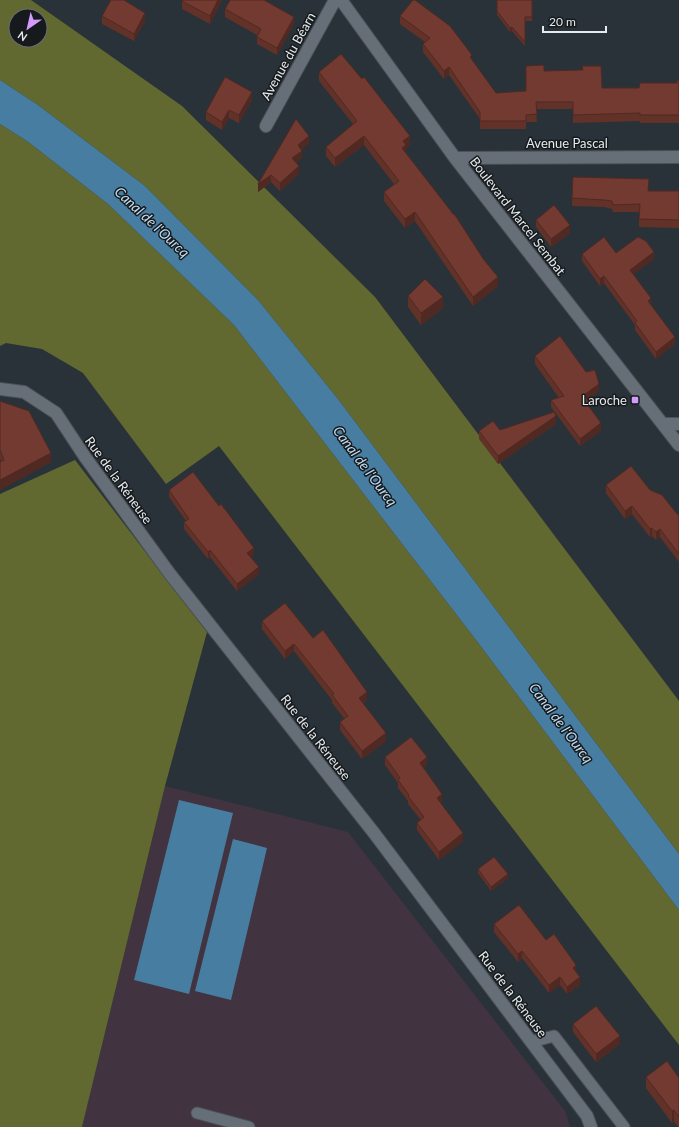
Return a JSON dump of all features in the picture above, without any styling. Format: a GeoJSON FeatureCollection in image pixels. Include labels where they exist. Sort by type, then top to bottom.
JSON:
{"type":"FeatureCollection","features":[{"type":"Feature","properties":{"kind":"street","name":"Avenue du Béarn"},"geometry":{"type":"LineString","coordinates":[[266,126],[335,0]]}},
{"type":"Feature","properties":{"kind":"street","name":"Boulevard Marcel Sembat"},"geometry":{"type":"LineString","coordinates":[[341,0],[455,158],[679,445]]}},
{"type":"Feature","properties":{"kind":"street","name":"Avenue Pascal"},"geometry":{"type":"LineString","coordinates":[[455,158],[679,157]]}},
{"type":"Feature","properties":{"kind":"street","name":"Rue de la Réneuse"},"geometry":{"type":"LineString","coordinates":[[0,389],[24,392],[56,413],[85,457],[170,574],[374,833],[587,1116],[591,1127]]}},
{"type":"Feature","properties":{"kind":"street"},"geometry":{"type":"LineString","coordinates":[[663,424],[679,424]]}},
{"type":"Feature","properties":{"kind":"lane"},"geometry":{"type":"LineString","coordinates":[[531,1042],[554,1036],[624,1127]]}},
{"type":"Feature","properties":{"kind":"lane"},"geometry":{"type":"LineString","coordinates":[[197,1113],[249,1127]]}},
{"type":"Feature","properties":{"kind":"shaded area"},"geometry":{"type":"Polygon","coordinates":[[[165,786],[348,832],[565,1111],[570,1127],[82,1127],[165,786]]]}},
{"type":"Feature","properties":{"kind":"green space"},"geometry":{"type":"Polygon","coordinates":[[[0,0],[31,0],[42,8],[8,8],[8,48],[48,48],[48,12],[182,106],[375,297],[679,701],[679,854],[338,399],[258,300],[145,186],[38,105],[0,80],[0,0]]]}},
{"type":"Feature","properties":{"kind":"green space"},"geometry":{"type":"Polygon","coordinates":[[[0,124],[27,141],[108,204],[234,325],[476,640],[679,910],[679,1045],[219,446],[166,484],[83,373],[42,349],[6,343],[0,346],[0,124]]]}},
{"type":"Feature","properties":{"kind":"green space"},"geometry":{"type":"Polygon","coordinates":[[[75,460],[207,632],[165,786],[82,1127],[0,1127],[0,494],[75,460]]]}},
{"type":"Feature","properties":{"kind":"water","name":"Canal de l'Ourcq"},"geometry":{"type":"Polygon","coordinates":[[[0,80],[38,105],[145,186],[258,300],[338,399],[679,854],[679,910],[476,640],[234,325],[108,204],[27,141],[0,124],[0,80]]]}},
{"type":"Feature","properties":{"kind":"water"},"geometry":{"type":"Polygon","coordinates":[[[179,800],[233,813],[189,994],[134,980],[179,800]]]}},
{"type":"Feature","properties":{"kind":"water"},"geometry":{"type":"Polygon","coordinates":[[[233,839],[267,848],[231,1000],[195,991],[233,839]]]}},
{"type":"Feature","properties":{"kind":"building"},"geometry":{"type":"Polygon","coordinates":[[[111,0],[124,0],[145,13],[134,34],[102,16],[111,0]]]}},
{"type":"Feature","properties":{"kind":"building"},"geometry":{"type":"Polygon","coordinates":[[[218,0],[210,16],[182,1],[218,0]]]}},
{"type":"Feature","properties":{"kind":"building"},"geometry":{"type":"Polygon","coordinates":[[[230,0],[264,0],[294,17],[277,48],[257,37],[261,29],[225,9],[230,0]]]}},
{"type":"Feature","properties":{"kind":"building"},"geometry":{"type":"Polygon","coordinates":[[[413,0],[450,26],[472,55],[470,57],[496,93],[526,91],[526,66],[544,65],[544,71],[583,70],[582,66],[601,66],[602,88],[639,88],[640,83],[677,83],[677,80],[679,80],[679,115],[640,115],[640,113],[573,115],[573,102],[536,102],[537,114],[526,115],[526,121],[480,121],[480,112],[449,67],[444,71],[423,44],[430,38],[400,16],[413,0]]]}},
{"type":"Feature","properties":{"kind":"building"},"geometry":{"type":"Polygon","coordinates":[[[497,0],[532,0],[532,17],[525,17],[525,42],[512,27],[510,28],[497,11],[497,0]]]}},
{"type":"Feature","properties":{"kind":"building"},"geometry":{"type":"Polygon","coordinates":[[[341,54],[362,79],[364,77],[410,136],[403,141],[406,145],[402,148],[455,215],[484,260],[498,277],[473,297],[415,212],[405,219],[384,192],[399,181],[364,136],[335,158],[326,147],[357,121],[319,72],[341,54]]]}},
{"type":"Feature","properties":{"kind":"building"},"geometry":{"type":"Polygon","coordinates":[[[225,77],[252,92],[239,115],[229,110],[222,122],[206,112],[225,77]]]}},
{"type":"Feature","properties":{"kind":"building"},"geometry":{"type":"Polygon","coordinates":[[[296,119],[309,136],[298,145],[302,151],[292,158],[299,166],[280,183],[271,175],[258,184],[296,119]]]}},
{"type":"Feature","properties":{"kind":"building"},"geometry":{"type":"Polygon","coordinates":[[[573,177],[649,179],[648,191],[679,191],[679,220],[639,219],[640,204],[613,205],[612,201],[572,198],[573,177]]]}},
{"type":"Feature","properties":{"kind":"building"},"geometry":{"type":"Polygon","coordinates":[[[554,205],[570,225],[551,239],[536,220],[554,205]]]}},
{"type":"Feature","properties":{"kind":"building"},"geometry":{"type":"Polygon","coordinates":[[[604,237],[616,253],[638,237],[646,241],[654,252],[630,270],[651,298],[648,301],[675,337],[656,352],[635,323],[637,321],[604,276],[600,279],[582,254],[604,237]]]}},
{"type":"Feature","properties":{"kind":"building"},"geometry":{"type":"Polygon","coordinates":[[[425,279],[443,297],[421,313],[408,296],[425,279]]]}},
{"type":"Feature","properties":{"kind":"building"},"geometry":{"type":"Polygon","coordinates":[[[560,336],[586,372],[595,370],[599,384],[584,395],[589,402],[587,404],[601,423],[580,439],[551,400],[564,396],[535,356],[560,336]]]}},
{"type":"Feature","properties":{"kind":"building"},"geometry":{"type":"Polygon","coordinates":[[[0,401],[29,411],[51,453],[0,480],[0,462],[4,460],[0,450],[0,401]]]}},
{"type":"Feature","properties":{"kind":"building"},"geometry":{"type":"Polygon","coordinates":[[[554,412],[556,416],[498,456],[479,431],[493,421],[500,430],[554,412]]]}},
{"type":"Feature","properties":{"kind":"building"},"geometry":{"type":"Polygon","coordinates":[[[631,466],[650,490],[662,495],[679,515],[679,554],[660,529],[656,532],[652,528],[650,529],[632,506],[625,511],[606,485],[631,466]]]}},
{"type":"Feature","properties":{"kind":"building"},"geometry":{"type":"Polygon","coordinates":[[[193,472],[219,506],[221,504],[254,548],[247,553],[259,567],[237,584],[210,550],[208,552],[184,522],[189,519],[169,490],[193,472]]]}},
{"type":"Feature","properties":{"kind":"building"},"geometry":{"type":"Polygon","coordinates":[[[285,603],[313,638],[323,630],[367,692],[359,698],[386,733],[362,751],[340,722],[348,716],[332,695],[334,694],[294,644],[285,651],[262,621],[285,603]]]}},
{"type":"Feature","properties":{"kind":"building"},"geometry":{"type":"Polygon","coordinates":[[[411,737],[427,757],[420,763],[442,794],[437,798],[463,833],[439,852],[417,823],[424,817],[408,796],[409,795],[398,780],[400,778],[385,757],[411,737]]]}},
{"type":"Feature","properties":{"kind":"building"},"geometry":{"type":"Polygon","coordinates":[[[494,857],[508,874],[491,887],[478,869],[494,857]]]}},
{"type":"Feature","properties":{"kind":"building"},"geometry":{"type":"Polygon","coordinates":[[[519,905],[546,940],[554,934],[576,965],[573,968],[580,977],[567,987],[560,977],[549,985],[522,951],[518,954],[494,924],[519,905]]]}},
{"type":"Feature","properties":{"kind":"building"},"geometry":{"type":"Polygon","coordinates":[[[596,1006],[620,1036],[596,1054],[573,1024],[596,1006]]]}},
{"type":"Feature","properties":{"kind":"building"},"geometry":{"type":"Polygon","coordinates":[[[667,1061],[679,1078],[679,1117],[674,1110],[672,1111],[646,1077],[667,1061]]]}},
{"type":"Feature","properties":{"kind":"place","name":"Laroche"},"geometry":{"type":"Point","coordinates":[635,400]}}]}
